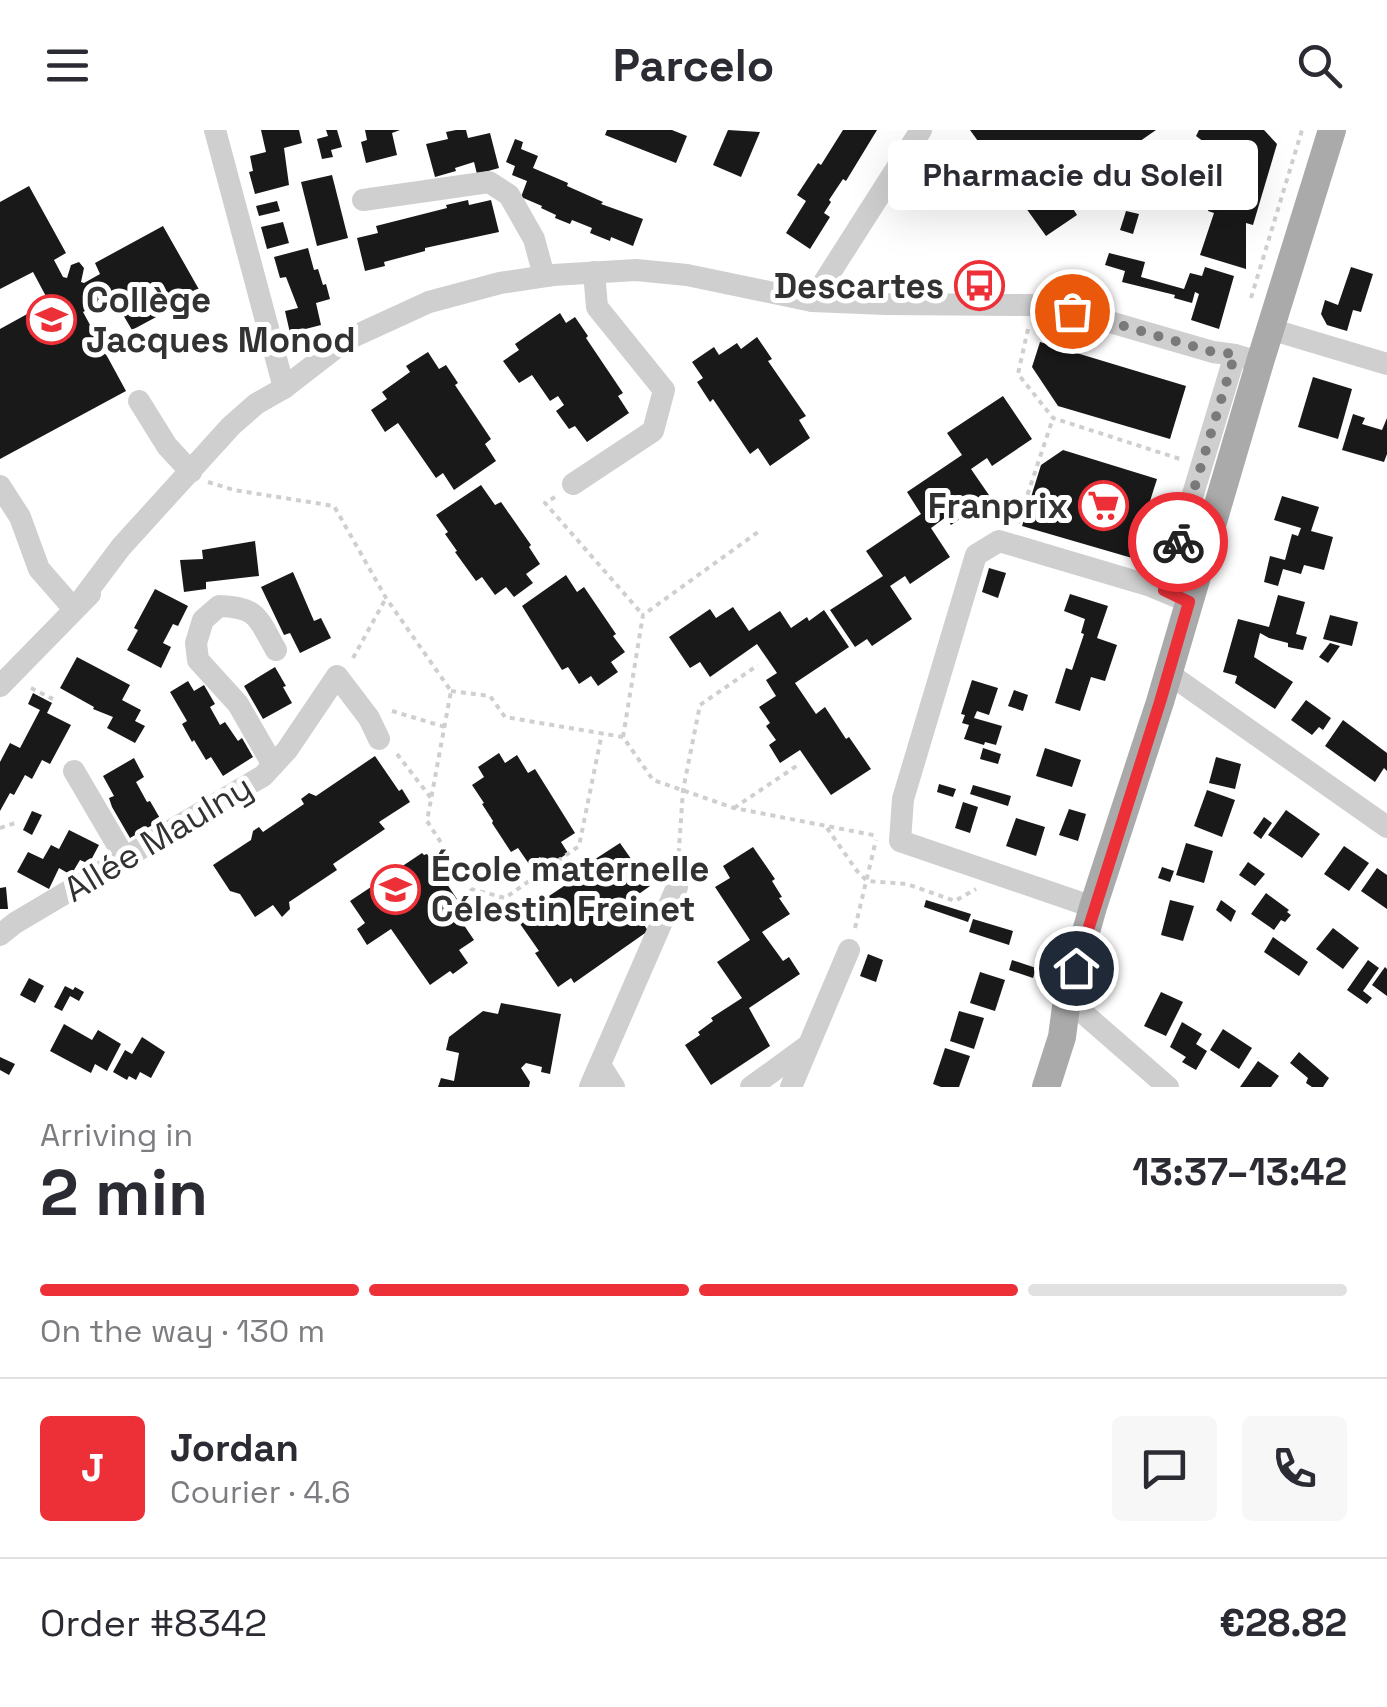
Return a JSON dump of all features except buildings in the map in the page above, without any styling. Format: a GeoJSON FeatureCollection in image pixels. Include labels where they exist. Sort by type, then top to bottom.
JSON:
{"type":"FeatureCollection","features":[{"type":"Feature","properties":{"kind":"main road"},"geometry":{"type":"LineString","coordinates":[[1046,1087],[1062,1037],[1066,998],[1168,674],[1176,596],[1247,358],[1270,328],[1329,131]]}},
{"type":"Feature","properties":{"kind":"street"},"geometry":{"type":"LineString","coordinates":[[214,130],[284,388]]}},
{"type":"Feature","properties":{"kind":"street"},"geometry":{"type":"LineString","coordinates":[[812,301],[921,130]]}},
{"type":"Feature","properties":{"kind":"street"},"geometry":{"type":"LineString","coordinates":[[363,200],[489,182],[509,194],[534,239],[544,276]]}},
{"type":"Feature","properties":{"kind":"street"},"geometry":{"type":"LineString","coordinates":[[0,686],[77,606],[120,547],[196,476],[231,426],[346,340],[430,302],[544,276],[636,270],[688,276],[812,301],[1033,305],[1072,311],[1213,352],[1247,358],[1200,466],[1176,596],[1005,543],[976,555],[902,799],[900,841],[1094,907]]}},
{"type":"Feature","properties":{"kind":"street"},"geometry":{"type":"LineString","coordinates":[[574,484],[653,431],[664,390],[597,307],[594,272]]}},
{"type":"Feature","properties":{"kind":"street"},"geometry":{"type":"LineString","coordinates":[[1270,328],[1387,364]]}},
{"type":"Feature","properties":{"kind":"street"},"geometry":{"type":"LineString","coordinates":[[140,401],[168,446],[196,476]]}},
{"type":"Feature","properties":{"kind":"street"},"geometry":{"type":"LineString","coordinates":[[0,486],[20,518],[39,569],[77,606]]}},
{"type":"Feature","properties":{"kind":"street"},"geometry":{"type":"LineString","coordinates":[[273,765],[238,704],[198,660],[196,644],[203,620],[219,606],[238,606],[254,613],[276,650]]}},
{"type":"Feature","properties":{"kind":"street"},"geometry":{"type":"LineString","coordinates":[[1168,674],[1387,827]]}},
{"type":"Feature","properties":{"kind":"street"},"geometry":{"type":"LineString","coordinates":[[337,676],[369,718],[379,739]]}},
{"type":"Feature","properties":{"kind":"street","name":"Allée Maulny"},"geometry":{"type":"LineString","coordinates":[[0,935],[263,776],[287,750],[337,676]]}},
{"type":"Feature","properties":{"kind":"street"},"geometry":{"type":"LineString","coordinates":[[74,771],[124,858]]}},
{"type":"Feature","properties":{"kind":"street"},"geometry":{"type":"LineString","coordinates":[[614,1087],[595,1076],[676,886]]}},
{"type":"Feature","properties":{"kind":"street"},"geometry":{"type":"LineString","coordinates":[[792,1087],[849,950]]}},
{"type":"Feature","properties":{"kind":"street"},"geometry":{"type":"LineString","coordinates":[[1066,998],[1168,1087]]}},
{"type":"Feature","properties":{"kind":"street"},"geometry":{"type":"LineString","coordinates":[[751,1087],[809,1045]]}},
{"type":"Feature","properties":{"kind":"path"},"geometry":{"type":"LineString","coordinates":[[1249,306],[1302,130]]}},
{"type":"Feature","properties":{"kind":"path"},"geometry":{"type":"LineString","coordinates":[[1033,305],[1018,374],[1053,418],[1200,466]]}},
{"type":"Feature","properties":{"kind":"path"},"geometry":{"type":"LineString","coordinates":[[1005,543],[1053,418]]}},
{"type":"Feature","properties":{"kind":"path"},"geometry":{"type":"LineString","coordinates":[[196,476],[234,490],[334,506],[386,598],[451,691],[427,821],[471,889],[505,898],[578,846],[602,733]]}},
{"type":"Feature","properties":{"kind":"path"},"geometry":{"type":"LineString","coordinates":[[574,484],[545,503],[643,615]]}},
{"type":"Feature","properties":{"kind":"path"},"geometry":{"type":"LineString","coordinates":[[758,532],[643,615],[623,736],[653,780],[734,808],[900,841]]}},
{"type":"Feature","properties":{"kind":"path"},"geometry":{"type":"LineString","coordinates":[[337,676],[347,668],[386,598]]}},
{"type":"Feature","properties":{"kind":"path"},"geometry":{"type":"LineString","coordinates":[[676,886],[684,790],[700,705],[758,664]]}},
{"type":"Feature","properties":{"kind":"path"},"geometry":{"type":"LineString","coordinates":[[451,691],[490,696],[505,718],[623,736]]}},
{"type":"Feature","properties":{"kind":"path"},"geometry":{"type":"LineString","coordinates":[[391,711],[445,727]]}},
{"type":"Feature","properties":{"kind":"path"},"geometry":{"type":"LineString","coordinates":[[379,739],[400,756],[431,798]]}},
{"type":"Feature","properties":{"kind":"path"},"geometry":{"type":"LineString","coordinates":[[734,808],[798,766]]}},
{"type":"Feature","properties":{"kind":"path"},"geometry":{"type":"LineString","coordinates":[[0,828],[15,823]]}},
{"type":"Feature","properties":{"kind":"path"},"geometry":{"type":"LineString","coordinates":[[826,826],[868,881],[907,884],[955,901],[1002,875]]}},
{"type":"Feature","properties":{"kind":"path"},"geometry":{"type":"LineString","coordinates":[[849,950],[877,836]]}},
{"type":"Feature","properties":{"kind":"way so far"},"geometry":{"type":"LineString","coordinates":[[1072,311],[1213,352],[1235,354],[1178,542]]}},
{"type":"Feature","properties":{"kind":"place","name":"Descartes"},"geometry":{"type":"Point","coordinates":[979,286]}},
{"type":"Feature","properties":{"kind":"place","name":"Pharmacie du Soleil"},"geometry":{"type":"Point","coordinates":[1072,311]}},
{"type":"Feature","properties":{"kind":"place","name":"Collège Jacques Monod"},"geometry":{"type":"Point","coordinates":[51,320]}},
{"type":"Feature","properties":{"kind":"place","name":"Franprix"},"geometry":{"type":"Point","coordinates":[1103,506]}},
{"type":"Feature","properties":{"kind":"place","name":"École maternelle Célestin Freinet"},"geometry":{"type":"Point","coordinates":[396,889]}},
{"type":"Feature","properties":{"kind":"route"},"geometry":{"type":"LineString","coordinates":[[1076,968],[1189,602],[1164,590],[1178,542]]}}]}
